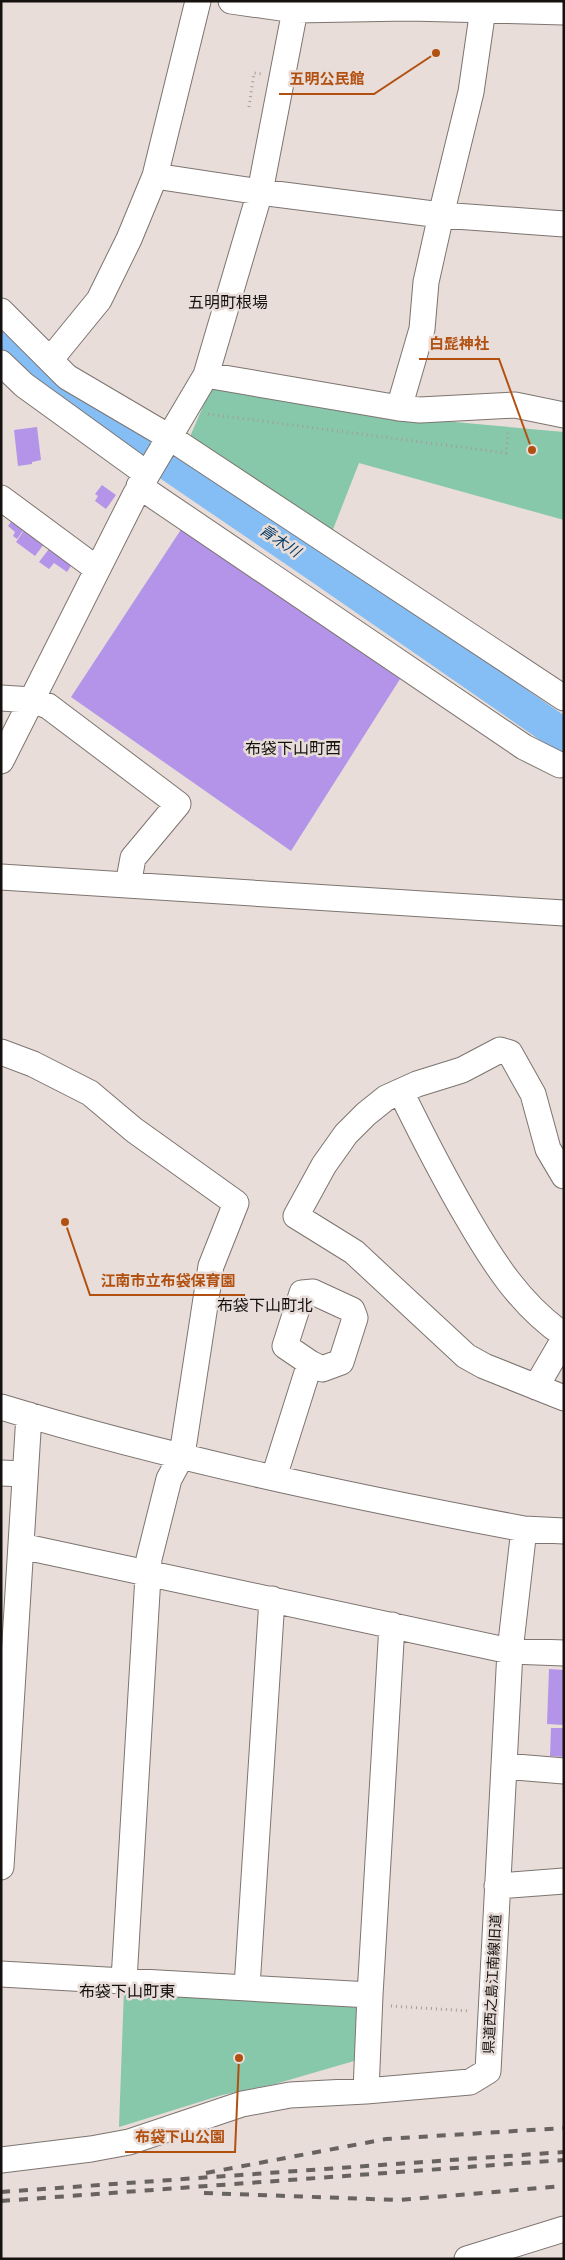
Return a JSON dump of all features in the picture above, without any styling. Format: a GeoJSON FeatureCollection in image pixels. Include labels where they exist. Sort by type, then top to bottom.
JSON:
{"type":"FeatureCollection","features":[{"type":"Feature","properties":{"kind":"street"},"geometry":{"type":"LineString","coordinates":[[50,360],[99,300],[129,239],[155,176],[198,1]]}},
{"type":"Feature","properties":{"kind":"street"},"geometry":{"type":"LineString","coordinates":[[231,1],[295,10],[329,5],[483,9],[510,5],[564,12]]}},
{"type":"Feature","properties":{"kind":"street"},"geometry":{"type":"LineString","coordinates":[[399,408],[422,329],[426,282],[440,215],[471,92],[483,9]]}},
{"type":"Feature","properties":{"kind":"street"},"geometry":{"type":"LineString","coordinates":[[1,761],[145,476],[206,375],[260,192],[295,10]]}},
{"type":"Feature","properties":{"kind":"street"},"geometry":{"type":"LineString","coordinates":[[155,176],[260,192],[440,215],[564,224]]}},
{"type":"Feature","properties":{"kind":"street"},"geometry":{"type":"LineString","coordinates":[[1,311],[67,377],[564,698]]}},
{"type":"Feature","properties":{"kind":"street"},"geometry":{"type":"LineString","coordinates":[[1,363],[24,385],[145,476],[524,747],[560,765]]}},
{"type":"Feature","properties":{"kind":"street"},"geometry":{"type":"LineString","coordinates":[[206,375],[399,408],[420,410],[515,405],[564,415]]}},
{"type":"Feature","properties":{"kind":"street"},"geometry":{"type":"LineString","coordinates":[[1,498],[97,569]]}},
{"type":"Feature","properties":{"kind":"street"},"geometry":{"type":"LineString","coordinates":[[1,698],[32,700],[48,706],[178,804],[133,858],[128,885]]}},
{"type":"Feature","properties":{"kind":"street"},"geometry":{"type":"LineString","coordinates":[[1,877],[564,913]]}},
{"type":"Feature","properties":{"kind":"street"},"geometry":{"type":"LineString","coordinates":[[564,1176],[548,1149],[533,1094],[510,1053],[500,1050],[462,1070],[417,1084],[386,1098],[366,1114],[346,1134],[324,1165],[296,1216],[354,1252],[466,1356],[484,1366],[564,1398]]}},
{"type":"Feature","properties":{"kind":"street"},"geometry":{"type":"LineString","coordinates":[[1,1052],[32,1064],[90,1093],[134,1130],[236,1203],[211,1266],[182,1455],[169,1479],[149,1559],[124,1980]]}},
{"type":"Feature","properties":{"kind":"street"},"geometry":{"type":"LineString","coordinates":[[401,1092],[437,1167],[498,1268],[529,1306],[564,1335]]}},
{"type":"Feature","properties":{"kind":"street"},"geometry":{"type":"LineString","coordinates":[[536,1387],[564,1340]]}},
{"type":"Feature","properties":{"kind":"street"},"geometry":{"type":"LineString","coordinates":[[274,1477],[310,1363]]}},
{"type":"Feature","properties":{"kind":"street"},"geometry":{"type":"LineString","coordinates":[[1,1407],[182,1455],[274,1477],[524,1530],[564,1531]]}},
{"type":"Feature","properties":{"kind":"street"},"geometry":{"type":"LineString","coordinates":[[1,1867],[21,1546],[13,1474],[29,1415]]}},
{"type":"Feature","properties":{"kind":"street","name":"県道西之島江南線旧道"},"geometry":{"type":"LineString","coordinates":[[1,2160],[90,2149],[129,2142],[242,2104],[290,2095],[470,2082],[488,2071],[510,1650],[524,1530]]}},
{"type":"Feature","properties":{"kind":"street"},"geometry":{"type":"LineString","coordinates":[[21,1546],[510,1650],[564,1654]]}},
{"type":"Feature","properties":{"kind":"street"},"geometry":{"type":"LineString","coordinates":[[247,1987],[272,1599]]}},
{"type":"Feature","properties":{"kind":"street"},"geometry":{"type":"LineString","coordinates":[[366,2091],[392,1625]]}},
{"type":"Feature","properties":{"kind":"street"},"geometry":{"type":"LineString","coordinates":[[504,1766],[564,1770]]}},
{"type":"Feature","properties":{"kind":"street"},"geometry":{"type":"LineString","coordinates":[[497,1886],[564,1881]]}},
{"type":"Feature","properties":{"kind":"street"},"geometry":{"type":"LineString","coordinates":[[1,1974],[370,1995]]}},
{"type":"Feature","properties":{"kind":"street"},"geometry":{"type":"LineString","coordinates":[[467,2259],[564,2229]]}},
{"type":"Feature","properties":{"kind":"path"},"geometry":{"type":"LineString","coordinates":[[249,107],[254,73],[268,74]]}},
{"type":"Feature","properties":{"kind":"path"},"geometry":{"type":"LineString","coordinates":[[207,414],[506,453],[508,433]]}},
{"type":"Feature","properties":{"kind":"path"},"geometry":{"type":"LineString","coordinates":[[370,1995],[380,2006],[490,2012]]}},
{"type":"Feature","properties":{"kind":"green space"},"geometry":{"type":"Polygon","coordinates":[[[213,383],[410,418],[564,432],[564,520],[359,463],[332,532],[189,439],[213,383]]]}},
{"type":"Feature","properties":{"kind":"green space"},"geometry":{"type":"Polygon","coordinates":[[[124,1989],[355,2001],[362,2009],[359,2055],[354,2061],[275,2084],[222,2095],[119,2127],[124,1989]]]}},
{"type":"Feature","properties":{"kind":"building"},"geometry":{"type":"Polygon","coordinates":[[[37,427],[41,460],[32,462],[32,464],[18,466],[14,430],[37,427]]]}},
{"type":"Feature","properties":{"kind":"building"},"geometry":{"type":"Polygon","coordinates":[[[102,485],[116,495],[106,509],[95,501],[98,496],[95,494],[102,485]]]}},
{"type":"Feature","properties":{"kind":"building"},"geometry":{"type":"Polygon","coordinates":[[[15,516],[27,525],[17,539],[13,536],[15,532],[8,526],[15,516]]]}},
{"type":"Feature","properties":{"kind":"building"},"geometry":{"type":"Polygon","coordinates":[[[27,526],[47,540],[35,556],[16,542],[27,526]]]}},
{"type":"Feature","properties":{"kind":"building"},"geometry":{"type":"Polygon","coordinates":[[[182,528],[400,679],[291,851],[71,697],[182,528]]]}},
{"type":"Feature","properties":{"kind":"building"},"geometry":{"type":"Polygon","coordinates":[[[52,545],[74,561],[67,572],[54,563],[49,569],[39,562],[52,545]]]}},
{"type":"Feature","properties":{"kind":"building"},"geometry":{"type":"Polygon","coordinates":[[[549,1669],[564,1670],[564,1725],[547,1724],[549,1669]]]}},
{"type":"Feature","properties":{"kind":"building"},"geometry":{"type":"Polygon","coordinates":[[[551,1728],[564,1728],[564,1757],[550,1756],[551,1728]]]}},
{"type":"Feature","properties":{"kind":"waterway","name":"青木川"},"geometry":{"type":"LineString","coordinates":[[1,339],[36,373],[564,736]]}},
{"type":"Feature","properties":{"kind":"railway"},"geometry":{"type":"LineString","coordinates":[[206,2173],[386,2139],[564,2128]]}},
{"type":"Feature","properties":{"kind":"railway"},"geometry":{"type":"LineString","coordinates":[[1,2192],[564,2152]]}},
{"type":"Feature","properties":{"kind":"railway"},"geometry":{"type":"LineString","coordinates":[[1,2201],[564,2160]]}},
{"type":"Feature","properties":{"kind":"railway"},"geometry":{"type":"LineString","coordinates":[[204,2193],[399,2200],[564,2186]]}},
{"type":"Feature","properties":{"kind":"place","name":"五明公民館"},"geometry":{"type":"Point","coordinates":[436,53]}},
{"type":"Feature","properties":{"kind":"place","name":"白髭神社"},"geometry":{"type":"Point","coordinates":[532,450]}},
{"type":"Feature","properties":{"kind":"place","name":"江南市立布袋保育園"},"geometry":{"type":"Point","coordinates":[65,1222]}},
{"type":"Feature","properties":{"kind":"place","name":"布袋下山公園"},"geometry":{"type":"Point","coordinates":[239,2058]}},
{"type":"Feature","properties":{"kind":"district","name":"五明町根場"},"geometry":{"type":"Point","coordinates":[228,302]}},
{"type":"Feature","properties":{"kind":"district","name":"布袋下山町西"},"geometry":{"type":"Point","coordinates":[293,748]}},
{"type":"Feature","properties":{"kind":"district","name":"布袋下山町北"},"geometry":{"type":"Point","coordinates":[265,1305]}},
{"type":"Feature","properties":{"kind":"district","name":"布袋下山町東"},"geometry":{"type":"Point","coordinates":[127,1991]}}]}
